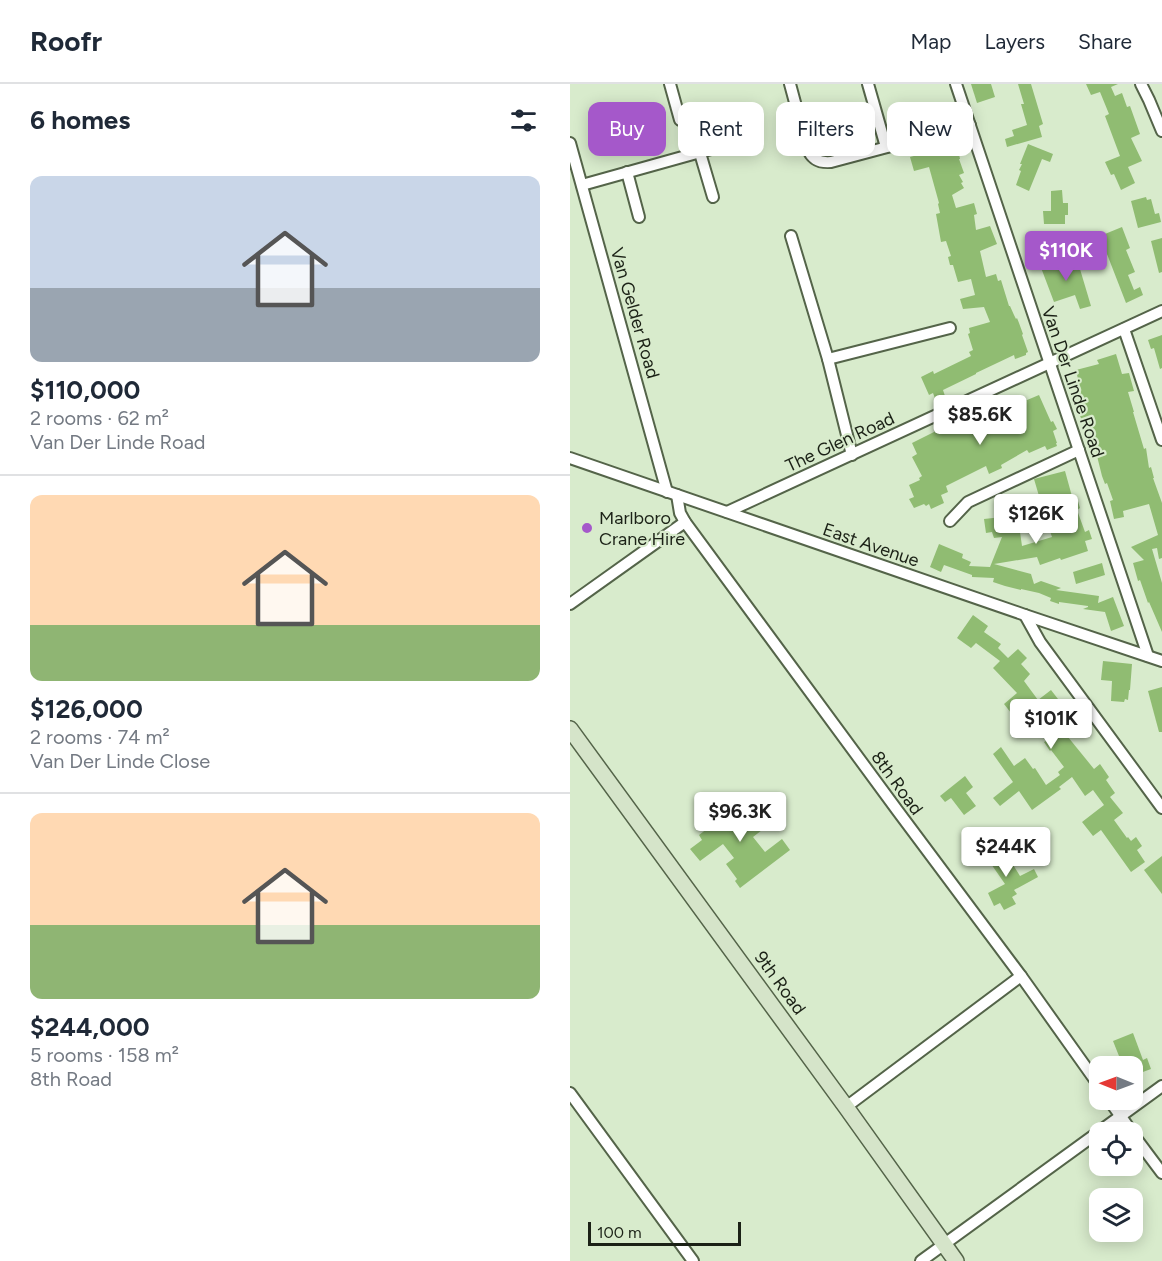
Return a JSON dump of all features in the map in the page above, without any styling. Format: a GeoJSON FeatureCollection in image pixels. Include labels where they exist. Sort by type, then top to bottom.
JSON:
{"type":"FeatureCollection","features":[{"type":"Feature","properties":{"kind":"main road","name":"9th Road"},"geometry":{"type":"LineString","coordinates":[[570,729],[956,1261]]}},
{"type":"Feature","properties":{"kind":"street"},"geometry":{"type":"LineString","coordinates":[[670,84],[678,113]]}},
{"type":"Feature","properties":{"kind":"street"},"geometry":{"type":"LineString","coordinates":[[790,84],[809,154],[818,162],[831,162],[886,147],[868,84]]}},
{"type":"Feature","properties":{"kind":"street","name":"Van Der Linde Road"},"geometry":{"type":"LineString","coordinates":[[956,84],[962,102]]}},
{"type":"Feature","properties":{"kind":"street"},"geometry":{"type":"LineString","coordinates":[[1141,84],[1162,131]]}},
{"type":"Feature","properties":{"kind":"street","name":"Van Der Linde Road"},"geometry":{"type":"LineString","coordinates":[[973,134],[1148,656]]}},
{"type":"Feature","properties":{"kind":"street","name":"Van Gelder Road"},"geometry":{"type":"LineString","coordinates":[[570,143],[672,493]]}},
{"type":"Feature","properties":{"kind":"street"},"geometry":{"type":"LineString","coordinates":[[582,185],[688,156]]}},
{"type":"Feature","properties":{"kind":"street"},"geometry":{"type":"LineString","coordinates":[[701,156],[713,197]]}},
{"type":"Feature","properties":{"kind":"street"},"geometry":{"type":"LineString","coordinates":[[627,172],[639,217]]}},
{"type":"Feature","properties":{"kind":"street"},"geometry":{"type":"LineString","coordinates":[[791,236],[828,359],[852,455]]}},
{"type":"Feature","properties":{"kind":"street","name":"The Glen Road"},"geometry":{"type":"LineString","coordinates":[[727,512],[1162,311]]}},
{"type":"Feature","properties":{"kind":"street"},"geometry":{"type":"LineString","coordinates":[[828,359],[950,328]]}},
{"type":"Feature","properties":{"kind":"street"},"geometry":{"type":"LineString","coordinates":[[1124,329],[1162,440]]}},
{"type":"Feature","properties":{"kind":"street"},"geometry":{"type":"LineString","coordinates":[[950,521],[968,502],[1079,450]]}},
{"type":"Feature","properties":{"kind":"street","name":"East Avenue"},"geometry":{"type":"LineString","coordinates":[[570,458],[1162,661]]}},
{"type":"Feature","properties":{"kind":"street","name":"8th Road"},"geometry":{"type":"LineString","coordinates":[[672,493],[685,522],[1021,976],[1089,1072]]}},
{"type":"Feature","properties":{"kind":"street"},"geometry":{"type":"LineString","coordinates":[[570,604],[685,522]]}},
{"type":"Feature","properties":{"kind":"street"},"geometry":{"type":"LineString","coordinates":[[1025,615],[1040,642],[1162,808]]}},
{"type":"Feature","properties":{"kind":"street"},"geometry":{"type":"LineString","coordinates":[[846,1107],[1021,976]]}},
{"type":"Feature","properties":{"kind":"street"},"geometry":{"type":"LineString","coordinates":[[921,1261],[1162,1086]]}},
{"type":"Feature","properties":{"kind":"street"},"geometry":{"type":"LineString","coordinates":[[570,1093],[693,1261]]}},
{"type":"Feature","properties":{"kind":"street"},"geometry":{"type":"LineString","coordinates":[[1116,1110],[1124,1122]]}},
{"type":"Feature","properties":{"kind":"street"},"geometry":{"type":"LineString","coordinates":[[1143,1148],[1162,1173]]}},
{"type":"Feature","properties":{"kind":"building"},"geometry":{"type":"Polygon","coordinates":[[[971,84],[991,84],[995,97],[977,103],[971,84]]]}},
{"type":"Feature","properties":{"kind":"building"},"geometry":{"type":"Polygon","coordinates":[[[1018,84],[1031,84],[1043,124],[1039,126],[1042,137],[1007,147],[1005,139],[1014,136],[1012,130],[1027,125],[1018,84]]]}},
{"type":"Feature","properties":{"kind":"building"},"geometry":{"type":"Polygon","coordinates":[[[1086,84],[1118,84],[1111,87],[1115,96],[1122,93],[1127,107],[1130,106],[1140,134],[1131,138],[1142,161],[1128,167],[1135,183],[1121,190],[1114,174],[1111,175],[1105,162],[1120,156],[1105,116],[1109,114],[1100,92],[1091,95],[1086,84]]]}},
{"type":"Feature","properties":{"kind":"building"},"geometry":{"type":"Polygon","coordinates":[[[1028,144],[1053,154],[1050,162],[1042,159],[1029,191],[1016,185],[1021,171],[1019,170],[1022,164],[1020,164],[1028,144]]]}},
{"type":"Feature","properties":{"kind":"building"},"geometry":{"type":"Polygon","coordinates":[[[959,156],[964,173],[959,175],[964,188],[952,195],[956,208],[974,203],[977,214],[974,215],[976,230],[990,226],[997,244],[980,251],[986,277],[996,274],[998,281],[1001,280],[1028,352],[1015,359],[1014,355],[943,390],[945,396],[936,401],[933,393],[929,395],[921,377],[933,371],[934,374],[971,356],[969,352],[973,350],[968,334],[970,333],[969,328],[990,322],[984,307],[963,309],[960,299],[975,295],[971,279],[958,282],[953,265],[950,265],[948,257],[951,256],[946,241],[941,242],[936,214],[940,213],[939,203],[929,167],[914,171],[910,157],[959,156]]]}},
{"type":"Feature","properties":{"kind":"building"},"geometry":{"type":"Polygon","coordinates":[[[1062,190],[1063,203],[1068,203],[1065,224],[1044,224],[1043,211],[1051,211],[1051,191],[1062,190]]]}},
{"type":"Feature","properties":{"kind":"building"},"geometry":{"type":"Polygon","coordinates":[[[1146,197],[1147,200],[1151,199],[1155,214],[1159,213],[1161,222],[1138,228],[1131,201],[1146,197]]]}},
{"type":"Feature","properties":{"kind":"building"},"geometry":{"type":"Polygon","coordinates":[[[1122,227],[1130,248],[1126,250],[1135,272],[1128,275],[1134,290],[1140,287],[1143,295],[1126,303],[1100,236],[1122,227]]]}},
{"type":"Feature","properties":{"kind":"building"},"geometry":{"type":"Polygon","coordinates":[[[1162,238],[1162,272],[1159,273],[1151,241],[1162,238]]]}},
{"type":"Feature","properties":{"kind":"building"},"geometry":{"type":"Polygon","coordinates":[[[1056,259],[1058,265],[1077,259],[1091,306],[1080,309],[1075,295],[1054,302],[1040,265],[1056,259]]]}},
{"type":"Feature","properties":{"kind":"building"},"geometry":{"type":"Polygon","coordinates":[[[1162,335],[1162,368],[1160,369],[1154,348],[1151,349],[1148,340],[1162,335]]]}},
{"type":"Feature","properties":{"kind":"building"},"geometry":{"type":"Polygon","coordinates":[[[1116,354],[1122,374],[1129,373],[1134,391],[1128,392],[1133,412],[1162,503],[1162,558],[1159,559],[1157,548],[1152,549],[1162,583],[1162,632],[1140,580],[1138,581],[1133,563],[1144,560],[1131,547],[1158,535],[1149,504],[1123,511],[1124,517],[1114,519],[1110,501],[1113,500],[1102,476],[1090,428],[1086,429],[1080,416],[1086,413],[1079,394],[1081,393],[1076,370],[1099,364],[1097,360],[1116,354]]]}},
{"type":"Feature","properties":{"kind":"building"},"geometry":{"type":"Polygon","coordinates":[[[1039,395],[1051,422],[1053,421],[1057,429],[1053,431],[1057,446],[1047,450],[1045,446],[1029,453],[1027,450],[1001,465],[1002,468],[989,474],[986,466],[946,486],[948,492],[941,495],[944,503],[931,509],[929,504],[914,508],[909,499],[914,497],[909,485],[920,480],[922,476],[912,457],[917,454],[912,443],[942,428],[945,434],[966,424],[970,421],[969,418],[993,405],[993,407],[1017,396],[1020,403],[1039,395]]]}},
{"type":"Feature","properties":{"kind":"building"},"geometry":{"type":"Polygon","coordinates":[[[1065,471],[1073,500],[1077,498],[1080,508],[1077,510],[1085,532],[1089,530],[1092,539],[1085,541],[1088,551],[1040,565],[1037,557],[994,564],[1031,574],[1034,584],[1041,581],[1061,588],[1056,590],[1099,596],[1098,603],[1113,597],[1124,626],[1111,631],[1105,612],[1083,609],[1088,606],[1059,602],[1059,604],[1039,593],[993,582],[994,578],[972,577],[972,575],[944,565],[941,572],[930,567],[939,544],[963,554],[962,558],[971,562],[969,566],[990,567],[1002,537],[994,538],[992,532],[986,533],[984,519],[1002,517],[1000,511],[1005,508],[1039,496],[1034,479],[1065,471]],[[1045,516],[1019,525],[1022,546],[1052,537],[1045,516]]]}},
{"type":"Feature","properties":{"kind":"building"},"geometry":{"type":"Polygon","coordinates":[[[1102,563],[1105,575],[1076,584],[1073,572],[1102,563]]]}},
{"type":"Feature","properties":{"kind":"building"},"geometry":{"type":"Polygon","coordinates":[[[973,615],[988,626],[984,632],[1001,644],[998,648],[1008,658],[1018,649],[1027,658],[1021,664],[1030,674],[1024,681],[1038,700],[1051,690],[1058,699],[1052,704],[1067,725],[1073,720],[1079,728],[1068,737],[1094,769],[1100,764],[1109,777],[1106,780],[1115,793],[1110,797],[1123,813],[1114,820],[1127,838],[1131,841],[1136,837],[1142,846],[1137,850],[1145,862],[1131,872],[1101,830],[1093,836],[1082,822],[1104,805],[1093,790],[1085,796],[1072,777],[1059,787],[1061,789],[1032,810],[1019,791],[1000,806],[993,798],[1013,782],[993,754],[1001,747],[1014,766],[1025,758],[1046,785],[1060,775],[1058,772],[1064,767],[1050,751],[1044,742],[1046,741],[1031,721],[1021,729],[1013,719],[1015,718],[1004,704],[1017,693],[993,668],[1000,661],[976,643],[971,648],[957,638],[973,615]]]}},
{"type":"Feature","properties":{"kind":"building"},"geometry":{"type":"Polygon","coordinates":[[[1103,661],[1132,664],[1128,700],[1111,701],[1112,681],[1101,680],[1103,661]]]}},
{"type":"Feature","properties":{"kind":"building"},"geometry":{"type":"Polygon","coordinates":[[[1162,687],[1162,732],[1159,732],[1148,691],[1162,687]]]}},
{"type":"Feature","properties":{"kind":"building"},"geometry":{"type":"Polygon","coordinates":[[[965,776],[973,787],[966,793],[976,806],[964,815],[951,798],[945,802],[940,796],[965,776]]]}},
{"type":"Feature","properties":{"kind":"building"},"geometry":{"type":"Polygon","coordinates":[[[746,799],[766,827],[753,837],[765,852],[782,839],[790,850],[740,888],[735,881],[737,879],[726,864],[734,858],[723,844],[700,861],[690,849],[702,840],[699,835],[746,799]]]}},
{"type":"Feature","properties":{"kind":"building"},"geometry":{"type":"Polygon","coordinates":[[[1000,844],[1020,876],[1034,869],[1038,877],[1014,890],[1017,894],[1012,897],[1016,904],[1004,910],[1000,903],[994,906],[988,893],[1005,884],[983,855],[1000,844]]]}},
{"type":"Feature","properties":{"kind":"building"},"geometry":{"type":"Polygon","coordinates":[[[1162,856],[1162,894],[1144,870],[1162,856]]]}},
{"type":"Feature","properties":{"kind":"building"},"geometry":{"type":"Polygon","coordinates":[[[1133,1033],[1142,1056],[1119,1056],[1113,1041],[1133,1033]]]}},
{"type":"Feature","properties":{"kind":"building"},"geometry":{"type":"Polygon","coordinates":[[[1147,1058],[1151,1069],[1143,1072],[1143,1060],[1147,1058]]]}},
{"type":"Feature","properties":{"kind":"place","name":"Marlboro Crane Hire"},"geometry":{"type":"Point","coordinates":[587,528]}}]}
